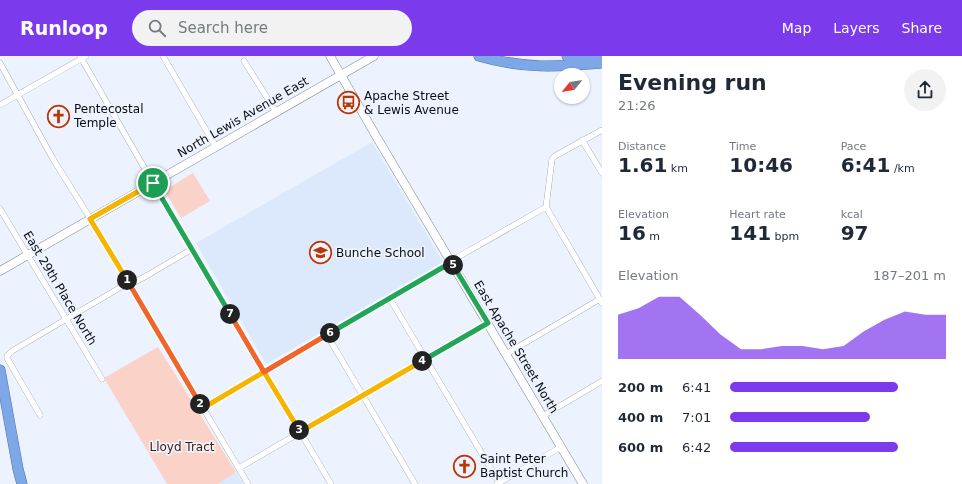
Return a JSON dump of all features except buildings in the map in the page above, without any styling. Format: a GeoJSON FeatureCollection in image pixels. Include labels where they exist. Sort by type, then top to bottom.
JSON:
{"type":"FeatureCollection","features":[{"type":"Feature","properties":{"kind":"highway"},"geometry":{"type":"LineString","coordinates":[[479,56],[496,61],[531,66],[561,67],[602,63]]}},
{"type":"Feature","properties":{"kind":"highway"},"geometry":{"type":"LineString","coordinates":[[567,56],[602,56]]}},
{"type":"Feature","properties":{"kind":"highway"},"geometry":{"type":"LineString","coordinates":[[0,370],[22,484]]}},
{"type":"Feature","properties":{"kind":"main road","name":"East Apache Street North"},"geometry":{"type":"LineString","coordinates":[[330,56],[583,484]]}},
{"type":"Feature","properties":{"kind":"main road","name":"North Lewis Avenue East"},"geometry":{"type":"LineString","coordinates":[[0,271],[374,56]]}},
{"type":"Feature","properties":{"kind":"street"},"geometry":{"type":"LineString","coordinates":[[163,56],[216,147]]}},
{"type":"Feature","properties":{"kind":"street"},"geometry":{"type":"LineString","coordinates":[[0,105],[83,57],[153,183],[295,425],[332,484]]}},
{"type":"Feature","properties":{"kind":"street"},"geometry":{"type":"LineString","coordinates":[[244,61],[276,112]]}},
{"type":"Feature","properties":{"kind":"street"},"geometry":{"type":"LineString","coordinates":[[0,63],[53,158],[130,284],[248,484]]}},
{"type":"Feature","properties":{"kind":"street"},"geometry":{"type":"LineString","coordinates":[[506,354],[601,301],[546,207],[552,159],[582,140],[602,130]]}},
{"type":"Feature","properties":{"kind":"street"},"geometry":{"type":"LineString","coordinates":[[582,140],[602,173]]}},
{"type":"Feature","properties":{"kind":"street"},"geometry":{"type":"LineString","coordinates":[[203,408],[390,299],[458,257],[546,207]]}},
{"type":"Feature","properties":{"kind":"street","name":"East 29th Place North"},"geometry":{"type":"LineString","coordinates":[[0,208],[102,379]]}},
{"type":"Feature","properties":{"kind":"street"},"geometry":{"type":"LineString","coordinates":[[40,415],[7,356],[12,351],[121,287],[148,275],[192,249]]}},
{"type":"Feature","properties":{"kind":"street"},"geometry":{"type":"LineString","coordinates":[[390,299],[498,484],[561,447]]}},
{"type":"Feature","properties":{"kind":"street"},"geometry":{"type":"LineString","coordinates":[[239,468],[488,323]]}},
{"type":"Feature","properties":{"kind":"street"},"geometry":{"type":"LineString","coordinates":[[327,335],[415,484]]}},
{"type":"Feature","properties":{"kind":"street"},"geometry":{"type":"LineString","coordinates":[[542,416],[602,381]]}},
{"type":"Feature","properties":{"kind":"shaded area","name":"Bunche School"},"geometry":{"type":"Polygon","coordinates":[[[372,142],[443,262],[266,364],[196,243],[372,142]]]}},
{"type":"Feature","properties":{"kind":"shaded area"},"geometry":{"type":"Polygon","coordinates":[[[236,472],[243,484],[218,484],[236,472]]]}},
{"type":"Feature","properties":{"kind":"green space"},"geometry":{"type":"Polygon","coordinates":[[[193,173],[210,201],[181,218],[163,188],[167,185],[172,186],[193,173]]]}},
{"type":"Feature","properties":{"kind":"green space","name":"Lloyd Tract"},"geometry":{"type":"Polygon","coordinates":[[[158,347],[236,472],[218,484],[167,484],[104,378],[158,347]]]}},
{"type":"Feature","properties":{"kind":"place","name":"Apache Street & Lewis Avenue"},"geometry":{"type":"Point","coordinates":[348,103]}},
{"type":"Feature","properties":{"kind":"place","name":"Pentecostal Temple"},"geometry":{"type":"Point","coordinates":[59,116]}},
{"type":"Feature","properties":{"kind":"place","name":"Bunche School"},"geometry":{"type":"Point","coordinates":[320,253]}},
{"type":"Feature","properties":{"kind":"place","name":"Saint Peter Baptist Church"},"geometry":{"type":"Point","coordinates":[464,466]}},
{"type":"Feature","properties":{"kind":"route"},"geometry":{"type":"LineString","coordinates":[[153,183],[90,219],[203,408],[264,372],[300,432],[488,323],[452,262],[264,372],[153,183]]}}]}
